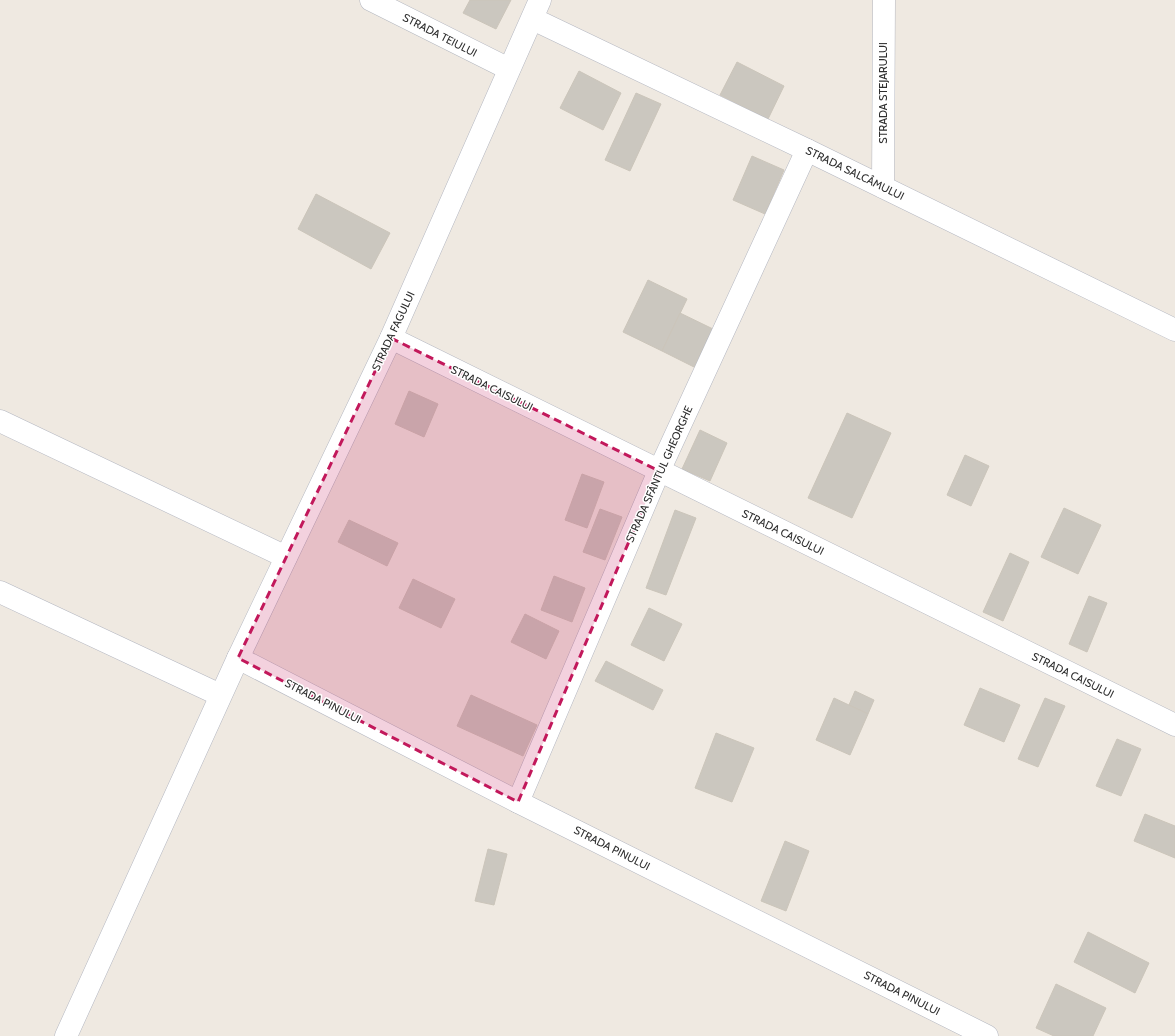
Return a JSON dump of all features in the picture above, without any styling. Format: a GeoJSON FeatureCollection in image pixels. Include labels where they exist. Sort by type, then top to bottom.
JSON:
{"type":"FeatureCollection","features":[{"type":"Feature","properties":{"kind":"street","name":"STRADA TEIULUI"},"geometry":{"type":"LineString","coordinates":[[371,0],[509,69]]}},
{"type":"Feature","properties":{"kind":"street","name":"STRADA STEJARULUI"},"geometry":{"type":"LineString","coordinates":[[883,187],[884,0]]}},
{"type":"Feature","properties":{"kind":"street","name":"STRADA FAGULUI"},"geometry":{"type":"LineString","coordinates":[[66,1036],[220,695],[391,338],[536,9]]}},
{"type":"Feature","properties":{"kind":"street","name":"STRADA SALCÂMULUI"},"geometry":{"type":"LineString","coordinates":[[536,9],[807,150],[1175,330]]}},
{"type":"Feature","properties":{"kind":"street","name":"STRADA SFÂNTUL GHEORGHE"},"geometry":{"type":"LineString","coordinates":[[518,802],[659,471],[807,150]]}},
{"type":"Feature","properties":{"kind":"street","name":"STRADA CAISULUI"},"geometry":{"type":"LineString","coordinates":[[391,338],[1175,725]]}},
{"type":"Feature","properties":{"kind":"street"},"geometry":{"type":"LineString","coordinates":[[0,421],[286,557]]}},
{"type":"Feature","properties":{"kind":"street"},"geometry":{"type":"LineString","coordinates":[[0,592],[220,695]]}},
{"type":"Feature","properties":{"kind":"street","name":"STRADA PINULUI"},"geometry":{"type":"LineString","coordinates":[[238,658],[518,802],[987,1036]]}},
{"type":"Feature","properties":{"kind":"highlighted area"},"geometry":{"type":"Polygon","coordinates":[[[391,338],[659,471],[518,802],[238,658],[391,338]]]}},
{"type":"Feature","properties":{"kind":"building"},"geometry":{"type":"Polygon","coordinates":[[[470,0],[511,0],[496,29],[463,13],[470,0]]]}},
{"type":"Feature","properties":{"kind":"building"},"geometry":{"type":"Polygon","coordinates":[[[737,62],[784,86],[768,119],[720,95],[737,62]]]}},
{"type":"Feature","properties":{"kind":"building"},"geometry":{"type":"Polygon","coordinates":[[[579,71],[621,93],[603,130],[560,108],[579,71]]]}},
{"type":"Feature","properties":{"kind":"building"},"geometry":{"type":"Polygon","coordinates":[[[636,93],[661,104],[630,171],[605,160],[636,93]]]}},
{"type":"Feature","properties":{"kind":"building"},"geometry":{"type":"Polygon","coordinates":[[[752,156],[784,170],[765,214],[733,200],[752,156]]]}},
{"type":"Feature","properties":{"kind":"building"},"geometry":{"type":"Polygon","coordinates":[[[316,194],[390,233],[371,269],[298,229],[316,194]]]}},
{"type":"Feature","properties":{"kind":"building"},"geometry":{"type":"Polygon","coordinates":[[[648,280],[687,299],[662,351],[623,332],[648,280]]]}},
{"type":"Feature","properties":{"kind":"building"},"geometry":{"type":"Polygon","coordinates":[[[680,313],[713,329],[694,367],[662,351],[680,313]]]}},
{"type":"Feature","properties":{"kind":"building"},"geometry":{"type":"Polygon","coordinates":[[[409,391],[438,404],[424,437],[395,424],[409,391]]]}},
{"type":"Feature","properties":{"kind":"building"},"geometry":{"type":"Polygon","coordinates":[[[847,413],[891,433],[852,518],[808,498],[847,413]]]}},
{"type":"Feature","properties":{"kind":"building"},"geometry":{"type":"Polygon","coordinates":[[[700,430],[727,443],[710,481],[682,469],[700,430]]]}},
{"type":"Feature","properties":{"kind":"building"},"geometry":{"type":"Polygon","coordinates":[[[965,455],[989,466],[971,506],[947,495],[965,455]]]}},
{"type":"Feature","properties":{"kind":"building"},"geometry":{"type":"Polygon","coordinates":[[[582,474],[604,482],[587,528],[565,520],[582,474]]]}},
{"type":"Feature","properties":{"kind":"building"},"geometry":{"type":"Polygon","coordinates":[[[1064,508],[1101,525],[1078,574],[1041,557],[1064,508]]]}},
{"type":"Feature","properties":{"kind":"building"},"geometry":{"type":"Polygon","coordinates":[[[600,509],[622,517],[605,560],[583,552],[600,509]]]}},
{"type":"Feature","properties":{"kind":"building"},"geometry":{"type":"Polygon","coordinates":[[[675,510],[696,518],[666,595],[646,588],[675,510]]]}},
{"type":"Feature","properties":{"kind":"building"},"geometry":{"type":"Polygon","coordinates":[[[349,520],[398,543],[387,566],[338,542],[349,520]]]}},
{"type":"Feature","properties":{"kind":"building"},"geometry":{"type":"Polygon","coordinates":[[[1010,553],[1029,562],[1003,621],[983,612],[1010,553]]]}},
{"type":"Feature","properties":{"kind":"building"},"geometry":{"type":"Polygon","coordinates":[[[554,576],[585,588],[572,622],[541,610],[554,576]]]}},
{"type":"Feature","properties":{"kind":"building"},"geometry":{"type":"Polygon","coordinates":[[[413,579],[455,599],[441,628],[399,608],[413,579]]]}},
{"type":"Feature","properties":{"kind":"building"},"geometry":{"type":"Polygon","coordinates":[[[1089,596],[1107,603],[1087,652],[1069,644],[1089,596]]]}},
{"type":"Feature","properties":{"kind":"building"},"geometry":{"type":"Polygon","coordinates":[[[649,608],[682,624],[664,661],[631,645],[649,608]]]}},
{"type":"Feature","properties":{"kind":"building"},"geometry":{"type":"Polygon","coordinates":[[[525,614],[559,631],[546,659],[511,642],[525,614]]]}},
{"type":"Feature","properties":{"kind":"building"},"geometry":{"type":"Polygon","coordinates":[[[606,661],[663,690],[653,710],[595,681],[606,661]]]}},
{"type":"Feature","properties":{"kind":"building"},"geometry":{"type":"Polygon","coordinates":[[[980,688],[1020,705],[1004,742],[964,725],[980,688]]]}},
{"type":"Feature","properties":{"kind":"building"},"geometry":{"type":"Polygon","coordinates":[[[855,691],[874,700],[868,714],[849,705],[855,691]]]}},
{"type":"Feature","properties":{"kind":"building"},"geometry":{"type":"Polygon","coordinates":[[[471,695],[537,725],[523,756],[457,726],[471,695]]]}},
{"type":"Feature","properties":{"kind":"building"},"geometry":{"type":"Polygon","coordinates":[[[834,698],[868,714],[850,755],[816,740],[834,698]]]}},
{"type":"Feature","properties":{"kind":"building"},"geometry":{"type":"Polygon","coordinates":[[[1045,698],[1065,706],[1038,767],[1018,759],[1045,698]]]}},
{"type":"Feature","properties":{"kind":"building"},"geometry":{"type":"Polygon","coordinates":[[[716,733],[754,748],[732,802],[695,788],[716,733]]]}},
{"type":"Feature","properties":{"kind":"building"},"geometry":{"type":"Polygon","coordinates":[[[1117,739],[1141,749],[1121,796],[1096,786],[1117,739]]]}},
{"type":"Feature","properties":{"kind":"building"},"geometry":{"type":"Polygon","coordinates":[[[1145,814],[1175,826],[1175,858],[1134,841],[1145,814]]]}},
{"type":"Feature","properties":{"kind":"building"},"geometry":{"type":"Polygon","coordinates":[[[785,841],[809,851],[786,911],[761,901],[785,841]]]}},
{"type":"Feature","properties":{"kind":"building"},"geometry":{"type":"Polygon","coordinates":[[[488,849],[507,854],[494,905],[475,901],[488,849]]]}},
{"type":"Feature","properties":{"kind":"building"},"geometry":{"type":"Polygon","coordinates":[[[1088,932],[1149,963],[1135,993],[1074,962],[1088,932]]]}},
{"type":"Feature","properties":{"kind":"building"},"geometry":{"type":"Polygon","coordinates":[[[1056,984],[1106,1008],[1093,1036],[1054,1036],[1036,1028],[1056,984]]]}}]}
